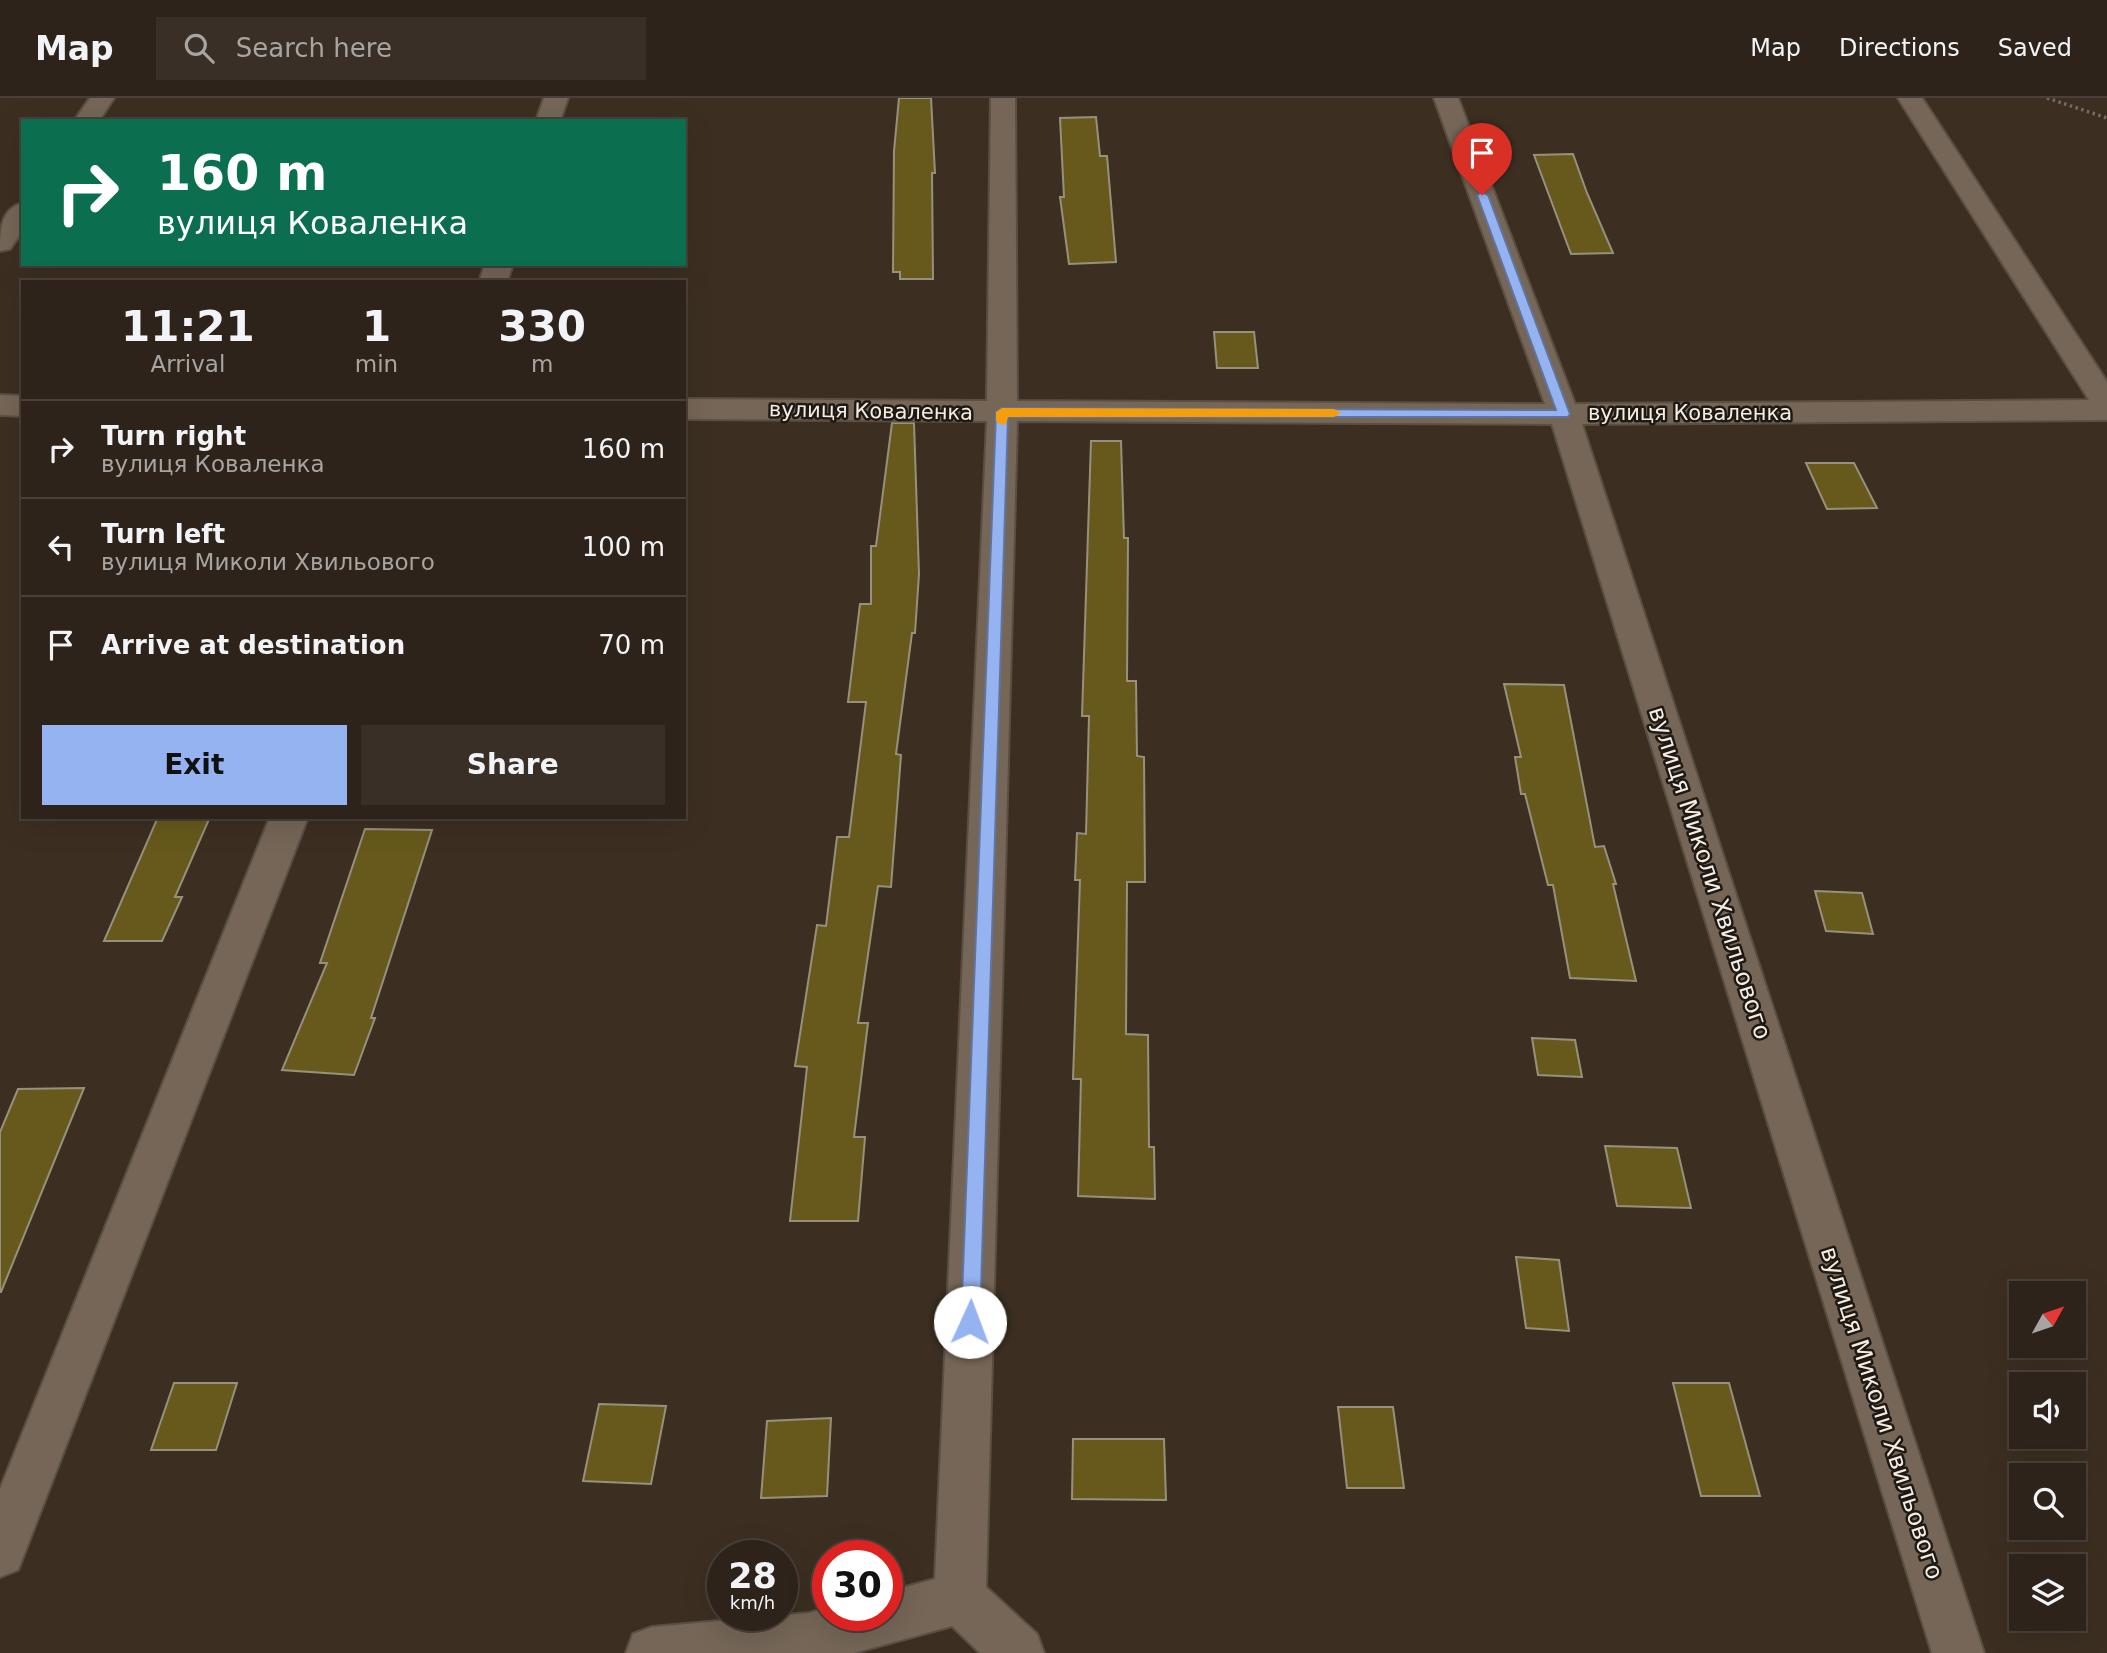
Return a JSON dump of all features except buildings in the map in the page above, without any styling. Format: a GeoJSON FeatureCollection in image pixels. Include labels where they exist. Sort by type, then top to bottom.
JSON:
{"type":"FeatureCollection","features":[{"type":"Feature","properties":{"kind":"street"},"geometry":{"type":"LineString","coordinates":[[87,119],[102,98]]}},
{"type":"Feature","properties":{"kind":"street"},"geometry":{"type":"LineString","coordinates":[[549,119],[556,98]]}},
{"type":"Feature","properties":{"kind":"street"},"geometry":{"type":"LineString","coordinates":[[1003,98],[1002,412],[960,1598],[1018,1653]]}},
{"type":"Feature","properties":{"kind":"street","name":"вулиця Миколи Хвильового"},"geometry":{"type":"LineString","coordinates":[[1446,98],[1564,414],[1958,1653]]}},
{"type":"Feature","properties":{"kind":"street"},"geometry":{"type":"LineString","coordinates":[[1910,98],[2107,405]]}},
{"type":"Feature","properties":{"kind":"street"},"geometry":{"type":"LineString","coordinates":[[0,243],[21,214]]}},
{"type":"Feature","properties":{"kind":"street"},"geometry":{"type":"LineString","coordinates":[[0,405],[21,405]]}},
{"type":"Feature","properties":{"kind":"street","name":"вулиця Коваленка"},"geometry":{"type":"LineString","coordinates":[[686,409],[1564,414],[2107,410]]}},
{"type":"Feature","properties":{"kind":"street"},"geometry":{"type":"LineString","coordinates":[[0,1552],[288,819]]}},
{"type":"Feature","properties":{"kind":"street"},"geometry":{"type":"LineString","coordinates":[[652,1653],[809,1639],[960,1598]]}},
{"type":"Feature","properties":{"kind":"path"},"geometry":{"type":"LineString","coordinates":[[2047,98],[2107,118]]}},
{"type":"Feature","properties":{"kind":"slow traffic"},"geometry":{"type":"LineString","coordinates":[[1002,421],[1002,412],[1334,413]]}},
{"type":"Feature","properties":{"kind":"route"},"geometry":{"type":"LineString","coordinates":[[970,1322],[1002,412],[1564,414],[1482,195]]}}]}
